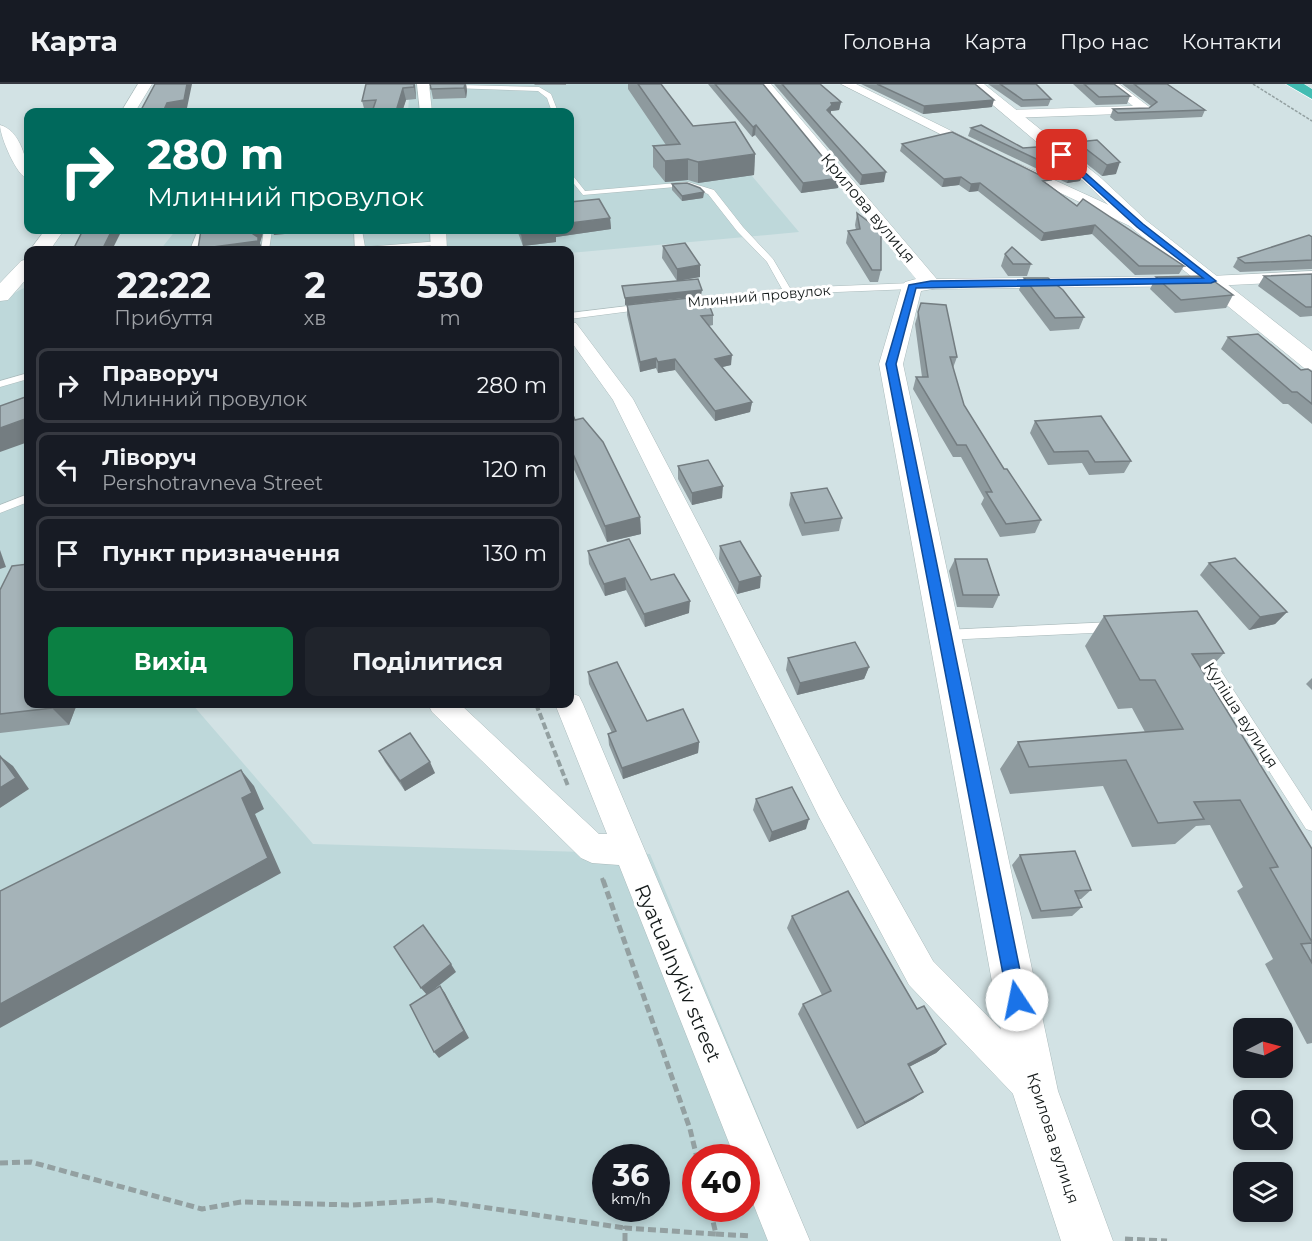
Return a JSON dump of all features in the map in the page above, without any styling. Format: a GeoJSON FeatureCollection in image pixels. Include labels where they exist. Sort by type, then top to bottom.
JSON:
{"type":"FeatureCollection","features":[{"type":"Feature","properties":{"kind":"highway"},"geometry":{"type":"LineString","coordinates":[[1293,84],[1312,95]]}},
{"type":"Feature","properties":{"kind":"street"},"geometry":{"type":"LineString","coordinates":[[130,108],[144,84]]}},
{"type":"Feature","properties":{"kind":"street","name":"Крилова вулиця"},"geometry":{"type":"LineString","coordinates":[[763,84],[922,285],[891,364],[1035,1090],[1087,1241]]}},
{"type":"Feature","properties":{"kind":"street"},"geometry":{"type":"LineString","coordinates":[[847,84],[1140,225]]}},
{"type":"Feature","properties":{"kind":"street"},"geometry":{"type":"LineString","coordinates":[[975,84],[1095,182],[1140,225],[1312,363]]}},
{"type":"Feature","properties":{"kind":"street"},"geometry":{"type":"LineString","coordinates":[[1012,114],[1146,109],[1111,84]]}},
{"type":"Feature","properties":{"kind":"street"},"geometry":{"type":"LineString","coordinates":[[423,85],[426,108]]}},
{"type":"Feature","properties":{"kind":"street"},"geometry":{"type":"LineString","coordinates":[[0,129],[6,133],[24,167]]}},
{"type":"Feature","properties":{"kind":"street"},"geometry":{"type":"LineString","coordinates":[[0,295],[24,269]]}},
{"type":"Feature","properties":{"kind":"street","name":"Млинний провулок"},"geometry":{"type":"LineString","coordinates":[[922,285],[1211,281],[1312,276]]}},
{"type":"Feature","properties":{"kind":"street"},"geometry":{"type":"LineString","coordinates":[[574,332],[623,399],[830,807],[921,974],[1035,1090]]}},
{"type":"Feature","properties":{"kind":"street"},"geometry":{"type":"LineString","coordinates":[[446,708],[592,848],[628,851]]}},
{"type":"Feature","properties":{"kind":"street","name":"Ryatualnykiv street"},"geometry":{"type":"LineString","coordinates":[[570,708],[789,1241]]}},
{"type":"Feature","properties":{"kind":"lane"},"geometry":{"type":"LineString","coordinates":[[423,85],[538,89],[547,93],[554,108]]}},
{"type":"Feature","properties":{"kind":"lane"},"geometry":{"type":"LineString","coordinates":[[574,180],[583,193],[688,184],[700,186],[711,192],[740,229],[770,261],[787,291]]}},
{"type":"Feature","properties":{"kind":"lane"},"geometry":{"type":"LineString","coordinates":[[395,246],[439,241]]}},
{"type":"Feature","properties":{"kind":"lane","name":"Млинний провулок"},"geometry":{"type":"LineString","coordinates":[[684,303],[787,291],[922,285]]}},
{"type":"Feature","properties":{"kind":"lane"},"geometry":{"type":"LineString","coordinates":[[574,316],[650,307]]}},
{"type":"Feature","properties":{"kind":"lane"},"geometry":{"type":"LineString","coordinates":[[0,384],[24,377]]}},
{"type":"Feature","properties":{"kind":"lane"},"geometry":{"type":"LineString","coordinates":[[0,509],[24,500]]}},
{"type":"Feature","properties":{"kind":"lane"},"geometry":{"type":"LineString","coordinates":[[945,635],[1123,627]]}},
{"type":"Feature","properties":{"kind":"lane","name":"Куліша вулиця"},"geometry":{"type":"LineString","coordinates":[[1195,643],[1312,824]]}},
{"type":"Feature","properties":{"kind":"path"},"geometry":{"type":"LineString","coordinates":[[1253,84],[1312,121]]}},
{"type":"Feature","properties":{"kind":"path"},"geometry":{"type":"LineString","coordinates":[[538,708],[571,792]]}},
{"type":"Feature","properties":{"kind":"path"},"geometry":{"type":"LineString","coordinates":[[592,848],[694,1144]]}},
{"type":"Feature","properties":{"kind":"path"},"geometry":{"type":"LineString","coordinates":[[0,1163],[31,1162],[202,1209],[241,1202],[351,1205],[434,1200],[625,1228],[716,1234],[713,1222]]}},
{"type":"Feature","properties":{"kind":"path"},"geometry":{"type":"LineString","coordinates":[[625,1228],[625,1241]]}},
{"type":"Feature","properties":{"kind":"shaded area"},"geometry":{"type":"Polygon","coordinates":[[[410,84],[649,84],[693,142],[720,138],[799,232],[574,253],[574,246],[163,246],[173,234],[574,234],[574,108],[408,108],[410,84]]]}},
{"type":"Feature","properties":{"kind":"shaded area"},"geometry":{"type":"Polygon","coordinates":[[[24,288],[24,708],[195,708],[313,844],[650,854],[779,1166],[804,1241],[0,1241],[0,300],[24,288]]]}},
{"type":"Feature","properties":{"kind":"building"},"geometry":{"type":"Polygon","coordinates":[[[155,84],[187,84],[184,100],[167,103],[165,108],[142,108],[155,84]]]}},
{"type":"Feature","properties":{"kind":"building"},"geometry":{"type":"Polygon","coordinates":[[[366,84],[414,84],[414,87],[403,88],[397,108],[373,108],[376,100],[362,101],[366,84]]]}},
{"type":"Feature","properties":{"kind":"building"},"geometry":{"type":"Polygon","coordinates":[[[430,84],[465,84],[464,88],[431,89],[430,84]]]}},
{"type":"Feature","properties":{"kind":"building"},"geometry":{"type":"Polygon","coordinates":[[[638,84],[661,84],[693,126],[735,122],[755,154],[698,162],[688,159],[665,161],[653,146],[680,144],[638,84]]]}},
{"type":"Feature","properties":{"kind":"building"},"geometry":{"type":"Polygon","coordinates":[[[715,84],[763,84],[840,178],[803,183],[756,125],[753,127],[715,84]]]}},
{"type":"Feature","properties":{"kind":"building"},"geometry":{"type":"Polygon","coordinates":[[[782,84],[820,84],[841,102],[831,103],[832,105],[827,110],[886,172],[862,175],[782,84]]]}},
{"type":"Feature","properties":{"kind":"building"},"geometry":{"type":"Polygon","coordinates":[[[877,84],[975,84],[994,100],[924,106],[877,84]]]}},
{"type":"Feature","properties":{"kind":"building"},"geometry":{"type":"Polygon","coordinates":[[[1000,84],[1036,84],[1051,99],[1023,100],[1000,84]]]}},
{"type":"Feature","properties":{"kind":"building"},"geometry":{"type":"Polygon","coordinates":[[[1084,84],[1114,84],[1130,96],[1099,97],[1084,84]]]}},
{"type":"Feature","properties":{"kind":"building"},"geometry":{"type":"Polygon","coordinates":[[[1134,84],[1167,84],[1205,110],[1118,113],[1113,109],[1149,108],[1157,102],[1134,84]]]}},
{"type":"Feature","properties":{"kind":"building"},"geometry":{"type":"Polygon","coordinates":[[[981,125],[1023,148],[1051,146],[1083,172],[1070,175],[971,128],[981,125]]]}},
{"type":"Feature","properties":{"kind":"building"},"geometry":{"type":"Polygon","coordinates":[[[952,132],[1050,180],[1043,181],[1077,206],[1083,199],[1184,266],[1139,266],[1095,225],[1044,233],[980,183],[971,184],[961,177],[944,179],[902,144],[952,132]]]}},
{"type":"Feature","properties":{"kind":"building"},"geometry":{"type":"Polygon","coordinates":[[[1097,140],[1120,162],[1107,165],[1077,142],[1097,140]]]}},
{"type":"Feature","properties":{"kind":"building"},"geometry":{"type":"Polygon","coordinates":[[[687,183],[704,192],[682,196],[672,184],[687,183]]]}},
{"type":"Feature","properties":{"kind":"building"},"geometry":{"type":"Polygon","coordinates":[[[599,199],[610,218],[574,222],[574,202],[599,199]]]}},
{"type":"Feature","properties":{"kind":"building"},"geometry":{"type":"Polygon","coordinates":[[[857,213],[881,231],[881,270],[872,270],[848,231],[860,229],[857,213]]]}},
{"type":"Feature","properties":{"kind":"building"},"geometry":{"type":"Polygon","coordinates":[[[81,234],[110,234],[104,246],[75,246],[81,234]]]}},
{"type":"Feature","properties":{"kind":"building"},"geometry":{"type":"Polygon","coordinates":[[[200,234],[253,234],[258,237],[258,241],[220,246],[198,246],[200,234]]]}},
{"type":"Feature","properties":{"kind":"building"},"geometry":{"type":"Polygon","coordinates":[[[1309,235],[1312,237],[1312,260],[1245,263],[1238,258],[1309,235]]]}},
{"type":"Feature","properties":{"kind":"building"},"geometry":{"type":"Polygon","coordinates":[[[685,243],[700,265],[677,269],[663,246],[685,243]]]}},
{"type":"Feature","properties":{"kind":"building"},"geometry":{"type":"Polygon","coordinates":[[[1012,247],[1031,264],[1013,264],[1005,254],[1012,247]]]}},
{"type":"Feature","properties":{"kind":"building"},"geometry":{"type":"Polygon","coordinates":[[[1312,274],[1312,307],[1306,307],[1264,276],[1312,274]]]}},
{"type":"Feature","properties":{"kind":"building"},"geometry":{"type":"Polygon","coordinates":[[[1207,276],[1233,295],[1181,300],[1156,277],[1207,276]]]}},
{"type":"Feature","properties":{"kind":"building"},"geometry":{"type":"Polygon","coordinates":[[[1024,278],[1048,278],[1063,290],[1084,317],[1055,318],[1024,278]]]}},
{"type":"Feature","properties":{"kind":"building"},"geometry":{"type":"Polygon","coordinates":[[[698,279],[702,290],[625,298],[622,286],[698,279]]]}},
{"type":"Feature","properties":{"kind":"building"},"geometry":{"type":"Polygon","coordinates":[[[706,296],[713,315],[701,316],[732,355],[715,359],[752,402],[715,411],[675,359],[658,362],[656,358],[640,362],[627,305],[706,296]]]}},
{"type":"Feature","properties":{"kind":"building"},"geometry":{"type":"Polygon","coordinates":[[[921,303],[946,305],[957,357],[950,357],[964,405],[1004,469],[1007,469],[1041,520],[1006,524],[986,492],[992,492],[966,445],[957,445],[916,377],[928,377],[918,312],[921,303]]]}},
{"type":"Feature","properties":{"kind":"building"},"geometry":{"type":"Polygon","coordinates":[[[1258,334],[1301,370],[1308,369],[1312,372],[1312,404],[1297,392],[1292,392],[1228,337],[1258,334]]]}},
{"type":"Feature","properties":{"kind":"building"},"geometry":{"type":"Polygon","coordinates":[[[24,397],[24,419],[0,428],[0,406],[24,397]]]}},
{"type":"Feature","properties":{"kind":"building"},"geometry":{"type":"Polygon","coordinates":[[[1101,416],[1131,461],[1095,462],[1088,451],[1054,452],[1035,421],[1101,416]]]}},
{"type":"Feature","properties":{"kind":"building"},"geometry":{"type":"Polygon","coordinates":[[[574,418],[575,420],[583,418],[603,442],[640,517],[605,526],[574,456],[574,418]]]}},
{"type":"Feature","properties":{"kind":"building"},"geometry":{"type":"Polygon","coordinates":[[[708,460],[723,486],[692,493],[678,466],[708,460]]]}},
{"type":"Feature","properties":{"kind":"building"},"geometry":{"type":"Polygon","coordinates":[[[827,488],[842,518],[805,523],[791,493],[827,488]]]}},
{"type":"Feature","properties":{"kind":"building"},"geometry":{"type":"Polygon","coordinates":[[[629,539],[651,580],[674,574],[690,601],[644,614],[625,578],[604,584],[588,551],[629,539]]]}},
{"type":"Feature","properties":{"kind":"building"},"geometry":{"type":"Polygon","coordinates":[[[740,541],[761,576],[739,582],[720,546],[740,541]]]}},
{"type":"Feature","properties":{"kind":"building"},"geometry":{"type":"Polygon","coordinates":[[[1235,558],[1287,612],[1260,617],[1209,563],[1235,558]]]}},
{"type":"Feature","properties":{"kind":"building"},"geometry":{"type":"Polygon","coordinates":[[[955,559],[987,559],[999,595],[963,595],[955,559]]]}},
{"type":"Feature","properties":{"kind":"building"},"geometry":{"type":"Polygon","coordinates":[[[24,564],[24,708],[52,708],[0,714],[0,590],[12,566],[24,564]]]}},
{"type":"Feature","properties":{"kind":"building"},"geometry":{"type":"Polygon","coordinates":[[[1197,611],[1224,653],[1192,654],[1312,849],[1312,942],[1270,868],[1278,867],[1240,800],[1194,802],[1204,819],[1158,823],[1126,760],[1029,767],[1018,742],[1183,729],[1155,680],[1140,680],[1104,616],[1197,611]]]}},
{"type":"Feature","properties":{"kind":"building"},"geometry":{"type":"Polygon","coordinates":[[[855,642],[869,667],[800,683],[788,658],[855,642]]]}},
{"type":"Feature","properties":{"kind":"building"},"geometry":{"type":"Polygon","coordinates":[[[617,662],[647,721],[683,709],[699,742],[622,768],[608,734],[616,731],[588,672],[617,662]]]}},
{"type":"Feature","properties":{"kind":"building"},"geometry":{"type":"Polygon","coordinates":[[[410,733],[430,762],[400,781],[379,751],[410,733]]]}},
{"type":"Feature","properties":{"kind":"building"},"geometry":{"type":"Polygon","coordinates":[[[0,756],[16,778],[0,788],[0,756]]]}},
{"type":"Feature","properties":{"kind":"building"},"geometry":{"type":"Polygon","coordinates":[[[241,770],[252,793],[242,798],[268,858],[0,1004],[0,891],[241,770]]]}},
{"type":"Feature","properties":{"kind":"building"},"geometry":{"type":"Polygon","coordinates":[[[792,787],[809,819],[772,832],[756,799],[792,787]]]}},
{"type":"Feature","properties":{"kind":"building"},"geometry":{"type":"Polygon","coordinates":[[[1075,851],[1091,890],[1075,891],[1082,907],[1041,911],[1020,855],[1075,851]]]}},
{"type":"Feature","properties":{"kind":"building"},"geometry":{"type":"Polygon","coordinates":[[[848,891],[917,1009],[924,1006],[946,1044],[908,1064],[923,1092],[865,1123],[803,1004],[831,991],[792,916],[848,891]]]}},
{"type":"Feature","properties":{"kind":"building"},"geometry":{"type":"Polygon","coordinates":[[[423,925],[451,964],[421,988],[394,947],[423,925]]]}},
{"type":"Feature","properties":{"kind":"building"},"geometry":{"type":"Polygon","coordinates":[[[1312,943],[1312,963],[1301,944],[1312,943]]]}},
{"type":"Feature","properties":{"kind":"building"},"geometry":{"type":"Polygon","coordinates":[[[440,986],[464,1031],[434,1052],[410,1005],[440,986]]]}},
{"type":"Feature","properties":{"kind":"route"},"geometry":{"type":"LineString","coordinates":[[1017,1000],[891,364],[912,286],[1211,281],[1140,225],[1095,182],[1062,155]]}}]}
